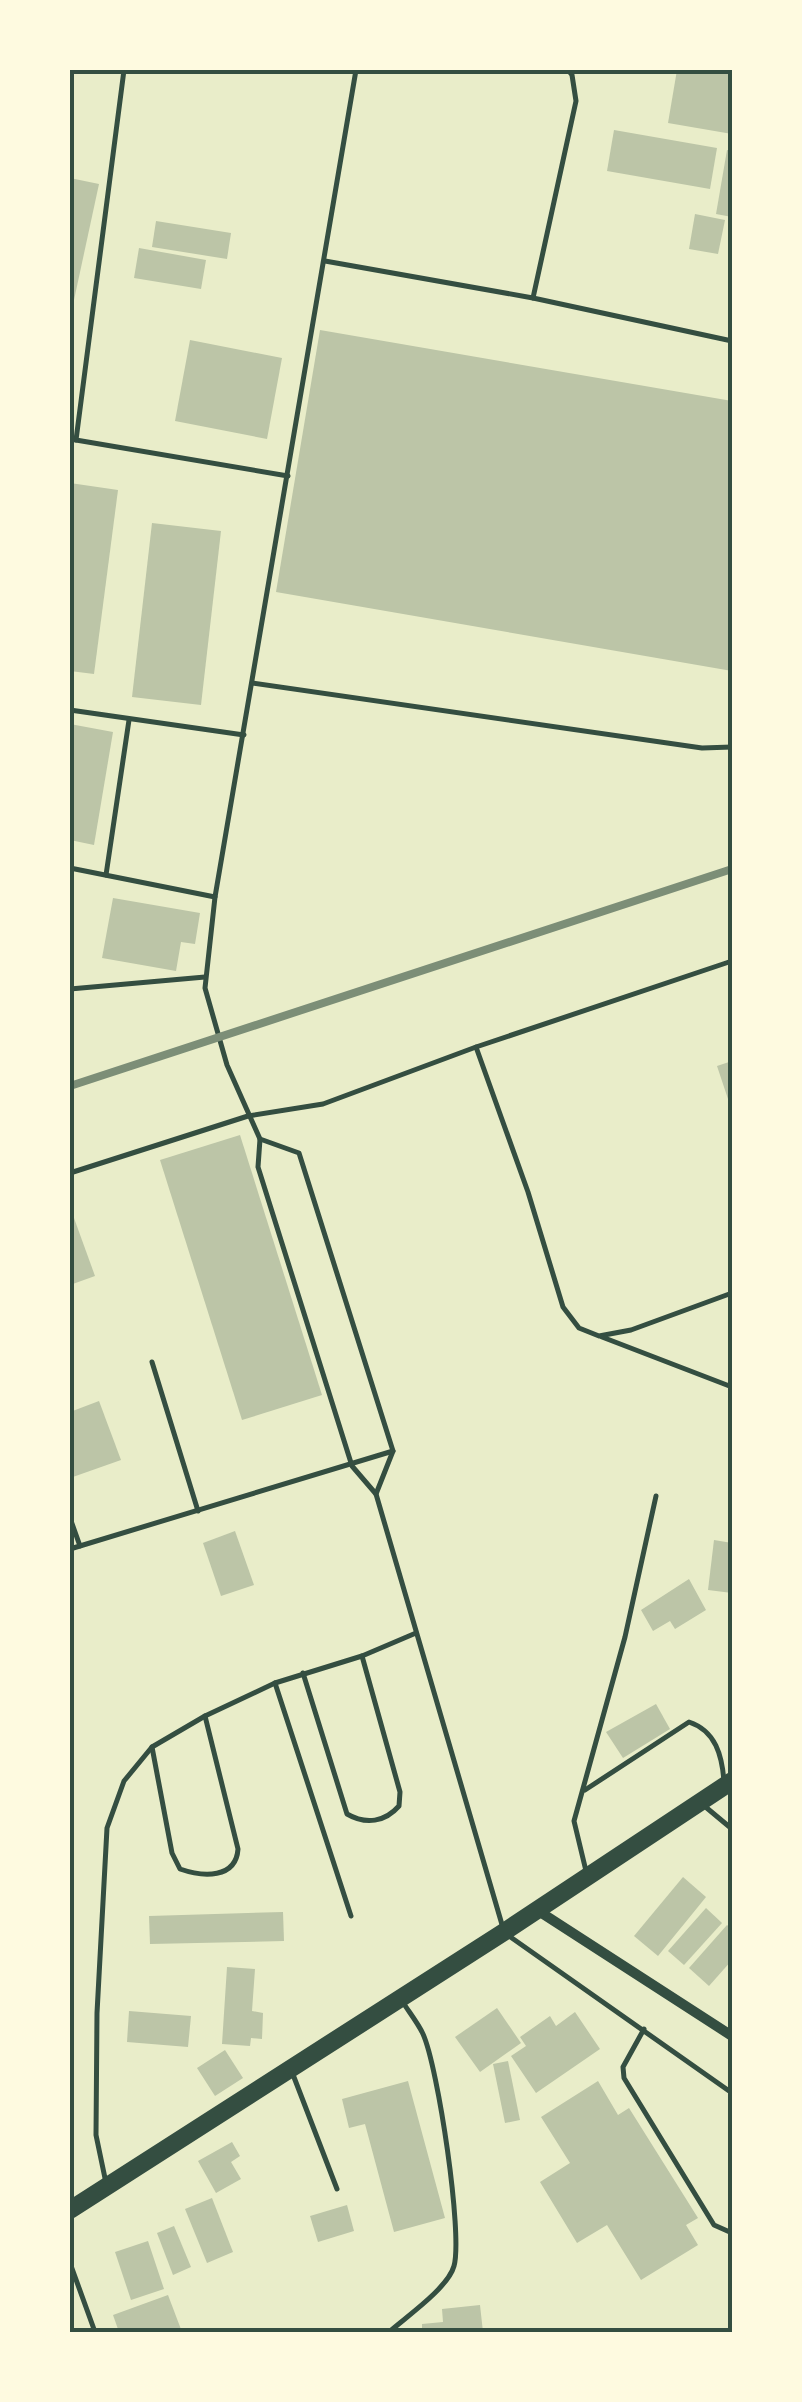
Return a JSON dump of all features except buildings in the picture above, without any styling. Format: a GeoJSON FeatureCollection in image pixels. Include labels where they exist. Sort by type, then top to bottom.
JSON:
{"type":"FeatureCollection","features":[{"type":"Feature","properties":{"kind":"highway"},"geometry":{"type":"LineString","coordinates":[[70,2210],[504,1932],[728,1783]]}},
{"type":"Feature","properties":{"kind":"street"},"geometry":{"type":"LineString","coordinates":[[537,1910],[732,2036]]}},
{"type":"Feature","properties":{"kind":"lane"},"geometry":{"type":"LineString","coordinates":[[124,70],[73,440],[288,476]]}},
{"type":"Feature","properties":{"kind":"lane"},"geometry":{"type":"LineString","coordinates":[[356,70],[215,897],[205,977],[208,1008],[260,1139],[258,1166],[352,1466],[376,1494],[504,1932],[732,2093]]}},
{"type":"Feature","properties":{"kind":"lane"},"geometry":{"type":"LineString","coordinates":[[534,298],[576,101],[568,70]]}},
{"type":"Feature","properties":{"kind":"lane"},"geometry":{"type":"LineString","coordinates":[[325,261],[534,298],[732,341]]}},
{"type":"Feature","properties":{"kind":"lane"},"geometry":{"type":"LineString","coordinates":[[252,682],[702,748],[732,746]]}},
{"type":"Feature","properties":{"kind":"lane"},"geometry":{"type":"LineString","coordinates":[[70,710],[244,735]]}},
{"type":"Feature","properties":{"kind":"lane"},"geometry":{"type":"LineString","coordinates":[[106,876],[129,720]]}},
{"type":"Feature","properties":{"kind":"lane"},"geometry":{"type":"LineString","coordinates":[[70,868],[215,897]]}},
{"type":"Feature","properties":{"kind":"lane"},"geometry":{"type":"LineString","coordinates":[[70,1173],[248,1116],[323,1104],[476,1046],[732,961]]}},
{"type":"Feature","properties":{"kind":"lane"},"geometry":{"type":"LineString","coordinates":[[70,989],[205,977]]}},
{"type":"Feature","properties":{"kind":"lane"},"geometry":{"type":"LineString","coordinates":[[476,1046],[564,1307],[578,1328],[732,1387]]}},
{"type":"Feature","properties":{"kind":"lane"},"geometry":{"type":"LineString","coordinates":[[260,1139],[298,1153],[393,1451],[376,1494]]}},
{"type":"Feature","properties":{"kind":"lane"},"geometry":{"type":"LineString","coordinates":[[599,1336],[631,1330],[732,1293]]}},
{"type":"Feature","properties":{"kind":"lane"},"geometry":{"type":"LineString","coordinates":[[152,1362],[198,1511]]}},
{"type":"Feature","properties":{"kind":"lane"},"geometry":{"type":"LineString","coordinates":[[70,1549],[393,1451]]}},
{"type":"Feature","properties":{"kind":"lane"},"geometry":{"type":"LineString","coordinates":[[588,1875],[574,1821],[625,1637],[656,1496]]}},
{"type":"Feature","properties":{"kind":"lane"},"geometry":{"type":"LineString","coordinates":[[70,1518],[80,1546]]}},
{"type":"Feature","properties":{"kind":"lane"},"geometry":{"type":"LineString","coordinates":[[107,2186],[96,2135],[97,2014],[107,1828],[124,1781],[152,1747],[205,1716],[275,1684],[362,1656],[417,1633]]}},
{"type":"Feature","properties":{"kind":"lane"},"geometry":{"type":"LineString","coordinates":[[304,1673],[347,1814],[365,1822],[389,1818],[399,1806],[400,1792],[362,1656]]}},
{"type":"Feature","properties":{"kind":"lane"},"geometry":{"type":"LineString","coordinates":[[275,1684],[351,1916]]}},
{"type":"Feature","properties":{"kind":"lane"},"geometry":{"type":"LineString","coordinates":[[152,1747],[172,1853],[180,1869],[212,1875],[231,1869],[238,1860],[238,1849],[205,1716]]}},
{"type":"Feature","properties":{"kind":"lane"},"geometry":{"type":"LineString","coordinates":[[582,1792],[689,1722],[702,1727],[718,1748],[728,1783]]}},
{"type":"Feature","properties":{"kind":"lane"},"geometry":{"type":"LineString","coordinates":[[700,1802],[732,1829]]}},
{"type":"Feature","properties":{"kind":"lane"},"geometry":{"type":"LineString","coordinates":[[389,2332],[442,2286],[454,2266],[455,2226],[434,2076],[423,2034],[400,1999]]}},
{"type":"Feature","properties":{"kind":"lane"},"geometry":{"type":"LineString","coordinates":[[644,2030],[623,2067],[624,2078],[714,2225],[732,2232]]}},
{"type":"Feature","properties":{"kind":"lane"},"geometry":{"type":"LineString","coordinates":[[291,2069],[337,2189]]}},
{"type":"Feature","properties":{"kind":"lane"},"geometry":{"type":"LineString","coordinates":[[70,2262],[95,2332]]}},
{"type":"Feature","properties":{"kind":"railway"},"geometry":{"type":"LineString","coordinates":[[70,1086],[732,869]]}}]}
